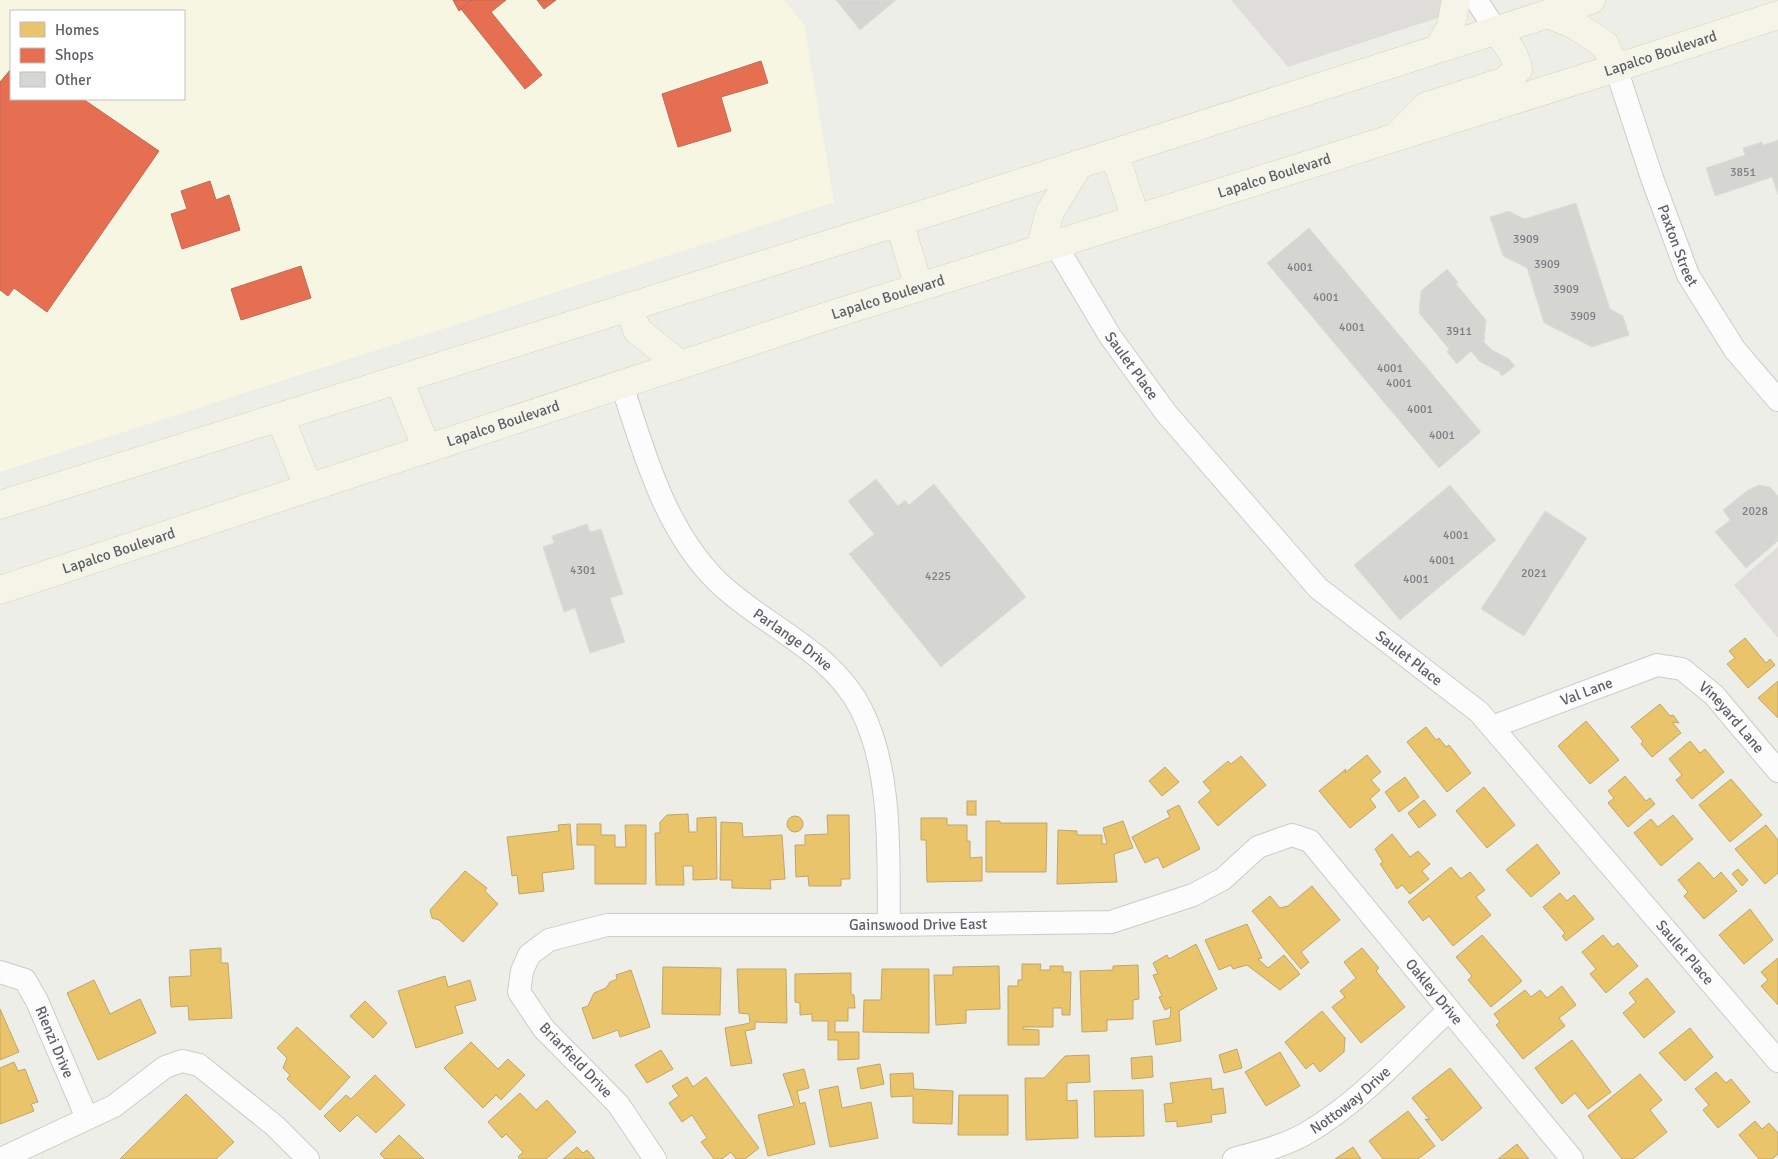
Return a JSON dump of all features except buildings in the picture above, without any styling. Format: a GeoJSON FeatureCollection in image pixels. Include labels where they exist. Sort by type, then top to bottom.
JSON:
{"type":"FeatureCollection","features":[{"type":"Feature","properties":{"kind":"main road"},"geometry":{"type":"LineString","coordinates":[[1439,48],[1451,26],[1456,0]]}},
{"type":"Feature","properties":{"kind":"main road"},"geometry":{"type":"LineString","coordinates":[[0,506],[899,222],[1591,0]]}},
{"type":"Feature","properties":{"kind":"main road"},"geometry":{"type":"LineString","coordinates":[[1548,14],[1575,24],[1605,45],[1616,68]]}},
{"type":"Feature","properties":{"kind":"main road","name":"Lapalco Boulevard"},"geometry":{"type":"LineString","coordinates":[[0,590],[679,364],[1047,246],[1616,68],[1778,14]]}},
{"type":"Feature","properties":{"kind":"main road"},"geometry":{"type":"LineString","coordinates":[[1396,137],[1426,106],[1505,81],[1513,76],[1518,69],[1517,60],[1496,30]]}},
{"type":"Feature","properties":{"kind":"main road"},"geometry":{"type":"LineString","coordinates":[[1114,153],[1136,219]]}},
{"type":"Feature","properties":{"kind":"main road"},"geometry":{"type":"LineString","coordinates":[[1047,246],[1050,212],[1079,164]]}},
{"type":"Feature","properties":{"kind":"main road"},"geometry":{"type":"LineString","coordinates":[[899,222],[919,287]]}},
{"type":"Feature","properties":{"kind":"main road"},"geometry":{"type":"LineString","coordinates":[[629,307],[637,330],[679,364]]}},
{"type":"Feature","properties":{"kind":"main road"},"geometry":{"type":"LineString","coordinates":[[399,380],[427,449]]}},
{"type":"Feature","properties":{"kind":"main road"},"geometry":{"type":"LineString","coordinates":[[280,417],[308,487]]}},
{"type":"Feature","properties":{"kind":"street"},"geometry":{"type":"LineString","coordinates":[[1476,0],[1496,30]]}},
{"type":"Feature","properties":{"kind":"street","name":"Paxton Street"},"geometry":{"type":"LineString","coordinates":[[1616,68],[1652,178],[1688,276],[1735,350],[1778,400]]}},
{"type":"Feature","properties":{"kind":"street","name":"Saulet Place"},"geometry":{"type":"LineString","coordinates":[[1047,246],[1166,413],[1318,588],[1479,712],[1778,1061]]}},
{"type":"Feature","properties":{"kind":"street","name":"Parlange Drive"},"geometry":{"type":"LineString","coordinates":[[622,384],[646,460],[666,508],[689,546],[717,581],[749,609],[801,643],[828,665],[849,688],[862,710],[877,752],[886,814],[889,925]]}},
{"type":"Feature","properties":{"kind":"street","name":"Val Lane"},"geometry":{"type":"LineString","coordinates":[[1492,726],[1657,665],[1682,669]]}},
{"type":"Feature","properties":{"kind":"street","name":"Vineyard Lane"},"geometry":{"type":"LineString","coordinates":[[1682,669],[1714,695],[1778,771]]}},
{"type":"Feature","properties":{"kind":"street","name":"Gainswood Drive East"},"geometry":{"type":"LineString","coordinates":[[529,955],[550,940],[607,925],[889,925],[1111,922],[1193,895],[1223,879],[1258,847],[1292,835]]}},
{"type":"Feature","properties":{"kind":"street","name":"Oakley Drive"},"geometry":{"type":"LineString","coordinates":[[1292,835],[1310,841],[1572,1159]]}},
{"type":"Feature","properties":{"kind":"street","name":"Briarfield Drive"},"geometry":{"type":"LineString","coordinates":[[529,955],[522,971],[519,992],[544,1029],[618,1104],[655,1159]]}},
{"type":"Feature","properties":{"kind":"street","name":"Rienzi Drive"},"geometry":{"type":"LineString","coordinates":[[6,973],[25,980],[37,1001],[87,1118]]}},
{"type":"Feature","properties":{"kind":"street","name":"Nottoway Drive"},"geometry":{"type":"LineString","coordinates":[[1234,1159],[1265,1150],[1309,1132],[1351,1101],[1449,1010]]}},
{"type":"Feature","properties":{"kind":"street"},"geometry":{"type":"LineString","coordinates":[[1,1159],[114,1106],[165,1067],[182,1061],[199,1064],[274,1126],[308,1159]]}},
{"type":"Feature","properties":{"kind":"shaded area"},"geometry":{"type":"Polygon","coordinates":[[[0,0],[784,0],[804,25],[834,202],[0,472],[0,0]]]}},
{"type":"Feature","properties":{"kind":"shaded area"},"geometry":{"type":"Polygon","coordinates":[[[1231,0],[1492,0],[1288,67],[1231,0]]]}},
{"type":"Feature","properties":{"kind":"shaded area"},"geometry":{"type":"Polygon","coordinates":[[[1778,547],[1778,638],[1734,585],[1778,547]]]}}]}
